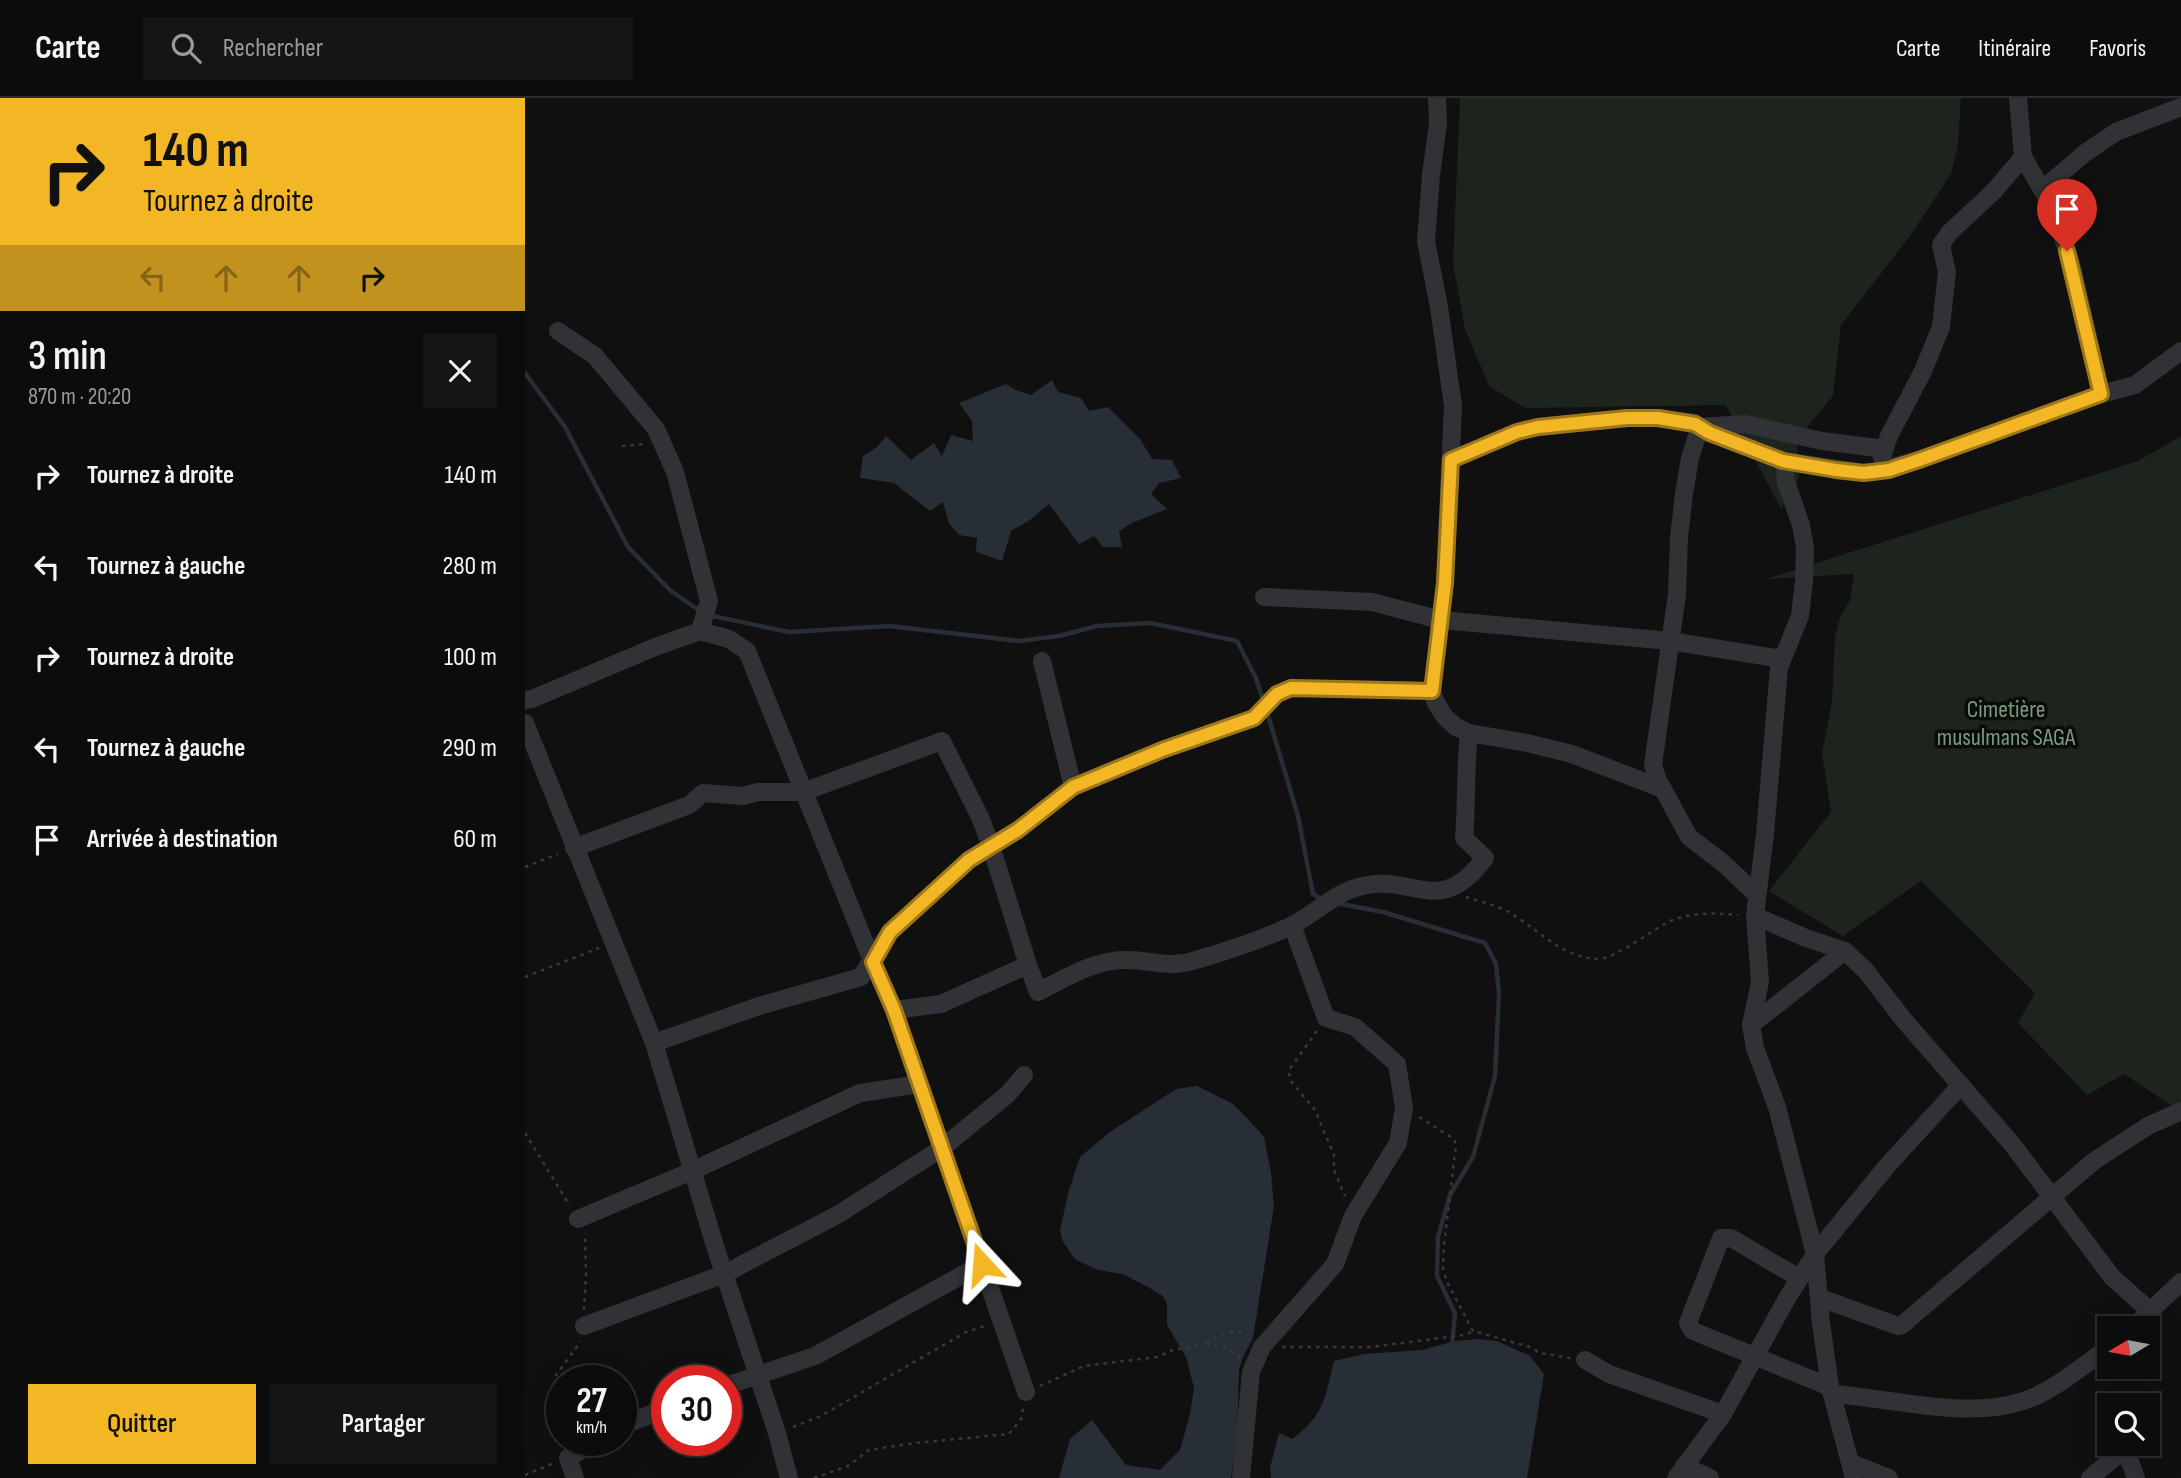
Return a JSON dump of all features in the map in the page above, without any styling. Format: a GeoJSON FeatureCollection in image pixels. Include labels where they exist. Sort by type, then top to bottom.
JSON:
{"type":"FeatureCollection","features":[{"type":"Feature","properties":{"kind":"street"},"geometry":{"type":"LineString","coordinates":[[1437,98],[1438,122],[1426,241],[1440,307],[1453,406],[1445,583],[1432,691],[1435,701],[1444,716],[1456,727],[1469,733],[1572,754],[1663,789]]}},
{"type":"Feature","properties":{"kind":"street"},"geometry":{"type":"LineString","coordinates":[[2018,98],[2023,158],[2043,189],[2061,231],[2073,271],[2101,394]]}},
{"type":"Feature","properties":{"kind":"street"},"geometry":{"type":"LineString","coordinates":[[2043,189],[2085,153],[2116,132],[2181,107]]}},
{"type":"Feature","properties":{"kind":"street"},"geometry":{"type":"LineString","coordinates":[[1878,471],[1889,436],[1923,371],[1941,327],[1947,272],[1941,245],[1949,233],[1994,191],[2023,158]]}},
{"type":"Feature","properties":{"kind":"street"},"geometry":{"type":"LineString","coordinates":[[558,331],[595,356],[656,429],[675,472],[709,601],[701,631]]}},
{"type":"Feature","properties":{"kind":"street"},"geometry":{"type":"LineString","coordinates":[[1451,460],[1517,432],[1555,425],[1658,418],[1695,424],[1710,433],[1783,461],[1845,471],[1878,471],[1919,460],[2101,394],[2136,384],[2181,351]]}},
{"type":"Feature","properties":{"kind":"street"},"geometry":{"type":"LineString","coordinates":[[1700,427],[1745,424],[1822,441],[1885,449]]}},
{"type":"Feature","properties":{"kind":"street"},"geometry":{"type":"LineString","coordinates":[[1700,427],[1690,458],[1684,494],[1677,594],[1653,765],[1658,780],[1689,837],[1723,863],[1757,895]]}},
{"type":"Feature","properties":{"kind":"street"},"geometry":{"type":"LineString","coordinates":[[1783,461],[1786,482],[1797,508],[1805,548],[1804,581],[1800,616],[1779,668],[1755,916],[1760,982],[1751,1025],[1755,1048],[1777,1107],[1815,1254],[1821,1323],[1831,1390],[1853,1471],[1889,1478]]}},
{"type":"Feature","properties":{"kind":"street"},"geometry":{"type":"LineString","coordinates":[[1264,597],[1372,602],[1441,620],[1670,641],[1782,659]]}},
{"type":"Feature","properties":{"kind":"street"},"geometry":{"type":"LineString","coordinates":[[525,699],[532,699],[655,647],[701,631],[729,639],[747,651],[894,1010],[1026,1392]]}},
{"type":"Feature","properties":{"kind":"street"},"geometry":{"type":"LineString","coordinates":[[1042,661],[1073,787]]}},
{"type":"Feature","properties":{"kind":"street"},"geometry":{"type":"LineString","coordinates":[[654,1044],[759,1006],[861,977],[890,932],[969,860],[1018,830],[1073,787],[1162,750],[1254,718],[1277,694],[1291,688],[1432,691]]}},
{"type":"Feature","properties":{"kind":"street"},"geometry":{"type":"LineString","coordinates":[[525,723],[654,1044],[789,1478]]}},
{"type":"Feature","properties":{"kind":"street"},"geometry":{"type":"LineString","coordinates":[[574,848],[689,805],[703,793],[742,796],[758,792],[803,792],[942,741],[991,846],[1038,992],[1086,968],[1126,960],[1163,965],[1193,961],[1292,925],[1327,902],[1355,888],[1381,883],[1424,890],[1448,890],[1457,886],[1475,871],[1485,858],[1464,838],[1469,733]]}},
{"type":"Feature","properties":{"kind":"street"},"geometry":{"type":"LineString","coordinates":[[1755,916],[1845,951],[1866,971],[1903,1019],[2012,1144],[2112,1277],[2150,1311]]}},
{"type":"Feature","properties":{"kind":"street"},"geometry":{"type":"LineString","coordinates":[[1241,1478],[1251,1371],[1258,1342],[1335,1264],[1353,1216],[1398,1143],[1405,1108],[1397,1064],[1355,1027],[1327,1018],[1292,925]]}},
{"type":"Feature","properties":{"kind":"street"},"geometry":{"type":"LineString","coordinates":[[1751,1025],[1845,951]]}},
{"type":"Feature","properties":{"kind":"street"},"geometry":{"type":"LineString","coordinates":[[894,1010],[941,1004],[1028,965]]}},
{"type":"Feature","properties":{"kind":"street"},"geometry":{"type":"LineString","coordinates":[[584,1325],[724,1275],[839,1214],[942,1148],[1008,1094],[1024,1075]]}},
{"type":"Feature","properties":{"kind":"street"},"geometry":{"type":"LineString","coordinates":[[578,1219],[692,1171],[860,1093],[920,1084]]}},
{"type":"Feature","properties":{"kind":"street"},"geometry":{"type":"LineString","coordinates":[[1710,1478],[1680,1472],[1723,1414],[1799,1278],[1815,1254],[1887,1166],[1961,1085]]}},
{"type":"Feature","properties":{"kind":"street"},"geometry":{"type":"LineString","coordinates":[[1820,1298],[1898,1326],[1902,1325],[2094,1161],[2118,1144],[2181,1111]]}},
{"type":"Feature","properties":{"kind":"street"},"geometry":{"type":"LineString","coordinates":[[1799,1278],[1731,1238],[1721,1238],[1689,1326],[1693,1331],[1831,1390],[1961,1409],[1999,1407],[2023,1402],[2040,1395],[2097,1355]]}},
{"type":"Feature","properties":{"kind":"street"},"geometry":{"type":"LineString","coordinates":[[742,1380],[815,1356],[982,1264]]}},
{"type":"Feature","properties":{"kind":"street"},"geometry":{"type":"LineString","coordinates":[[2145,1316],[2180,1286]]}},
{"type":"Feature","properties":{"kind":"street"},"geometry":{"type":"LineString","coordinates":[[1585,1360],[1609,1374],[1723,1414]]}},
{"type":"Feature","properties":{"kind":"street"},"geometry":{"type":"LineString","coordinates":[[2090,1478],[2119,1454],[2129,1458],[2136,1478]]}},
{"type":"Feature","properties":{"kind":"street"},"geometry":{"type":"LineString","coordinates":[[571,1456],[568,1458],[575,1478]]}},
{"type":"Feature","properties":{"kind":"path"},"geometry":{"type":"LineString","coordinates":[[622,446],[662,443]]}},
{"type":"Feature","properties":{"kind":"path"},"geometry":{"type":"LineString","coordinates":[[525,867],[574,848]]}},
{"type":"Feature","properties":{"kind":"path"},"geometry":{"type":"LineString","coordinates":[[1448,890],[1506,911],[1570,952],[1599,959],[1630,946],[1674,919],[1716,913],[1755,916]]}},
{"type":"Feature","properties":{"kind":"path"},"geometry":{"type":"LineString","coordinates":[[525,977],[612,943]]}},
{"type":"Feature","properties":{"kind":"path"},"geometry":{"type":"LineString","coordinates":[[1327,1018],[1289,1070],[1290,1080],[1315,1110],[1334,1155],[1335,1170],[1353,1216]]}},
{"type":"Feature","properties":{"kind":"path"},"geometry":{"type":"LineString","coordinates":[[1405,1108],[1454,1139],[1456,1145],[1443,1268],[1447,1282],[1473,1331]]}},
{"type":"Feature","properties":{"kind":"path"},"geometry":{"type":"LineString","coordinates":[[777,1433],[821,1416],[966,1332],[1002,1321]]}},
{"type":"Feature","properties":{"kind":"path"},"geometry":{"type":"LineString","coordinates":[[564,1365],[580,1344],[584,1325]]}},
{"type":"Feature","properties":{"kind":"path"},"geometry":{"type":"LineString","coordinates":[[1204,1344],[1219,1334],[1241,1331],[1258,1342],[1371,1347],[1464,1335],[1473,1331],[1530,1347],[1540,1353],[1585,1360]]}},
{"type":"Feature","properties":{"kind":"path"},"geometry":{"type":"LineString","coordinates":[[814,1478],[848,1466],[869,1450],[1009,1434],[1021,1419],[1026,1392],[1084,1366],[1157,1357],[1173,1350],[1204,1344],[1227,1348],[1242,1359]]}},
{"type":"Feature","properties":{"kind":"path"},"geometry":{"type":"LineString","coordinates":[[525,1475],[568,1458]]}},
{"type":"Feature","properties":{"kind":"green space"},"geometry":{"type":"Polygon","coordinates":[[[1460,98],[1961,98],[1958,144],[1951,174],[1910,236],[1841,325],[1833,396],[1797,439],[1799,478],[1781,509],[1726,405],[1525,408],[1489,386],[1465,329],[1453,264],[1460,98]]]}},
{"type":"Feature","properties":{"kind":"green space","name":"Cimetière musulmans SAGA"},"geometry":{"type":"Polygon","coordinates":[[[2181,436],[2181,1105],[2175,1108],[2124,1074],[2087,1095],[2018,1023],[2035,993],[1921,881],[1843,936],[1769,891],[1831,812],[1822,754],[1832,701],[1835,636],[1840,617],[1850,600],[1854,574],[1766,579],[2138,461],[2181,436]]]}},
{"type":"Feature","properties":{"kind":"shaded area"},"geometry":{"type":"Polygon","coordinates":[[[1052,380],[1058,392],[1081,398],[1089,411],[1108,407],[1140,439],[1152,459],[1172,460],[1181,478],[1159,483],[1151,494],[1167,509],[1119,531],[1122,547],[1103,547],[1094,536],[1079,544],[1049,504],[1011,531],[1002,561],[976,552],[977,538],[959,535],[949,523],[943,502],[930,511],[894,483],[860,478],[863,456],[877,447],[886,436],[911,460],[934,443],[942,456],[951,435],[973,441],[972,421],[959,403],[1006,384],[1031,395],[1052,380]]]}},
{"type":"Feature","properties":{"kind":"shaded area"},"geometry":{"type":"Polygon","coordinates":[[[1197,1086],[1233,1104],[1264,1137],[1274,1206],[1253,1338],[1239,1371],[1237,1441],[1231,1478],[1059,1478],[1070,1439],[1092,1420],[1126,1465],[1160,1470],[1180,1450],[1194,1388],[1186,1357],[1167,1325],[1167,1304],[1163,1296],[1125,1275],[1095,1269],[1075,1259],[1063,1242],[1060,1230],[1080,1157],[1110,1132],[1176,1089],[1197,1086]]]}},
{"type":"Feature","properties":{"kind":"shaded area"},"geometry":{"type":"Polygon","coordinates":[[[1455,1341],[1497,1341],[1530,1356],[1544,1374],[1527,1478],[1271,1478],[1270,1468],[1279,1433],[1292,1439],[1311,1422],[1322,1405],[1334,1361],[1364,1354],[1422,1350],[1455,1341]]]}},
{"type":"Feature","properties":{"kind":"waterway"},"geometry":{"type":"LineString","coordinates":[[525,373],[565,427],[628,547],[671,591],[700,611]]}},
{"type":"Feature","properties":{"kind":"waterway"},"geometry":{"type":"LineString","coordinates":[[708,615],[789,632],[889,626],[1019,641],[1059,636],[1097,626],[1150,623],[1237,641],[1256,678],[1263,700]]}},
{"type":"Feature","properties":{"kind":"waterway"},"geometry":{"type":"LineString","coordinates":[[1267,712],[1298,816],[1313,894],[1321,899]]}},
{"type":"Feature","properties":{"kind":"waterway"},"geometry":{"type":"LineString","coordinates":[[1336,903],[1383,912],[1485,943],[1496,964],[1499,993],[1495,1076],[1473,1157],[1450,1195],[1438,1237],[1437,1276],[1455,1313],[1452,1346]]}},
{"type":"Feature","properties":{"kind":"route"},"geometry":{"type":"LineString","coordinates":[[982,1264],[894,1010],[873,962],[890,932],[969,860],[1018,830],[1073,787],[1162,750],[1254,718],[1277,694],[1291,688],[1432,691],[1445,583],[1451,460],[1517,432],[1538,427],[1627,418],[1658,418],[1695,424],[1710,433],[1783,461],[1864,473],[1889,470],[2101,394],[2067,251]]}}]}
